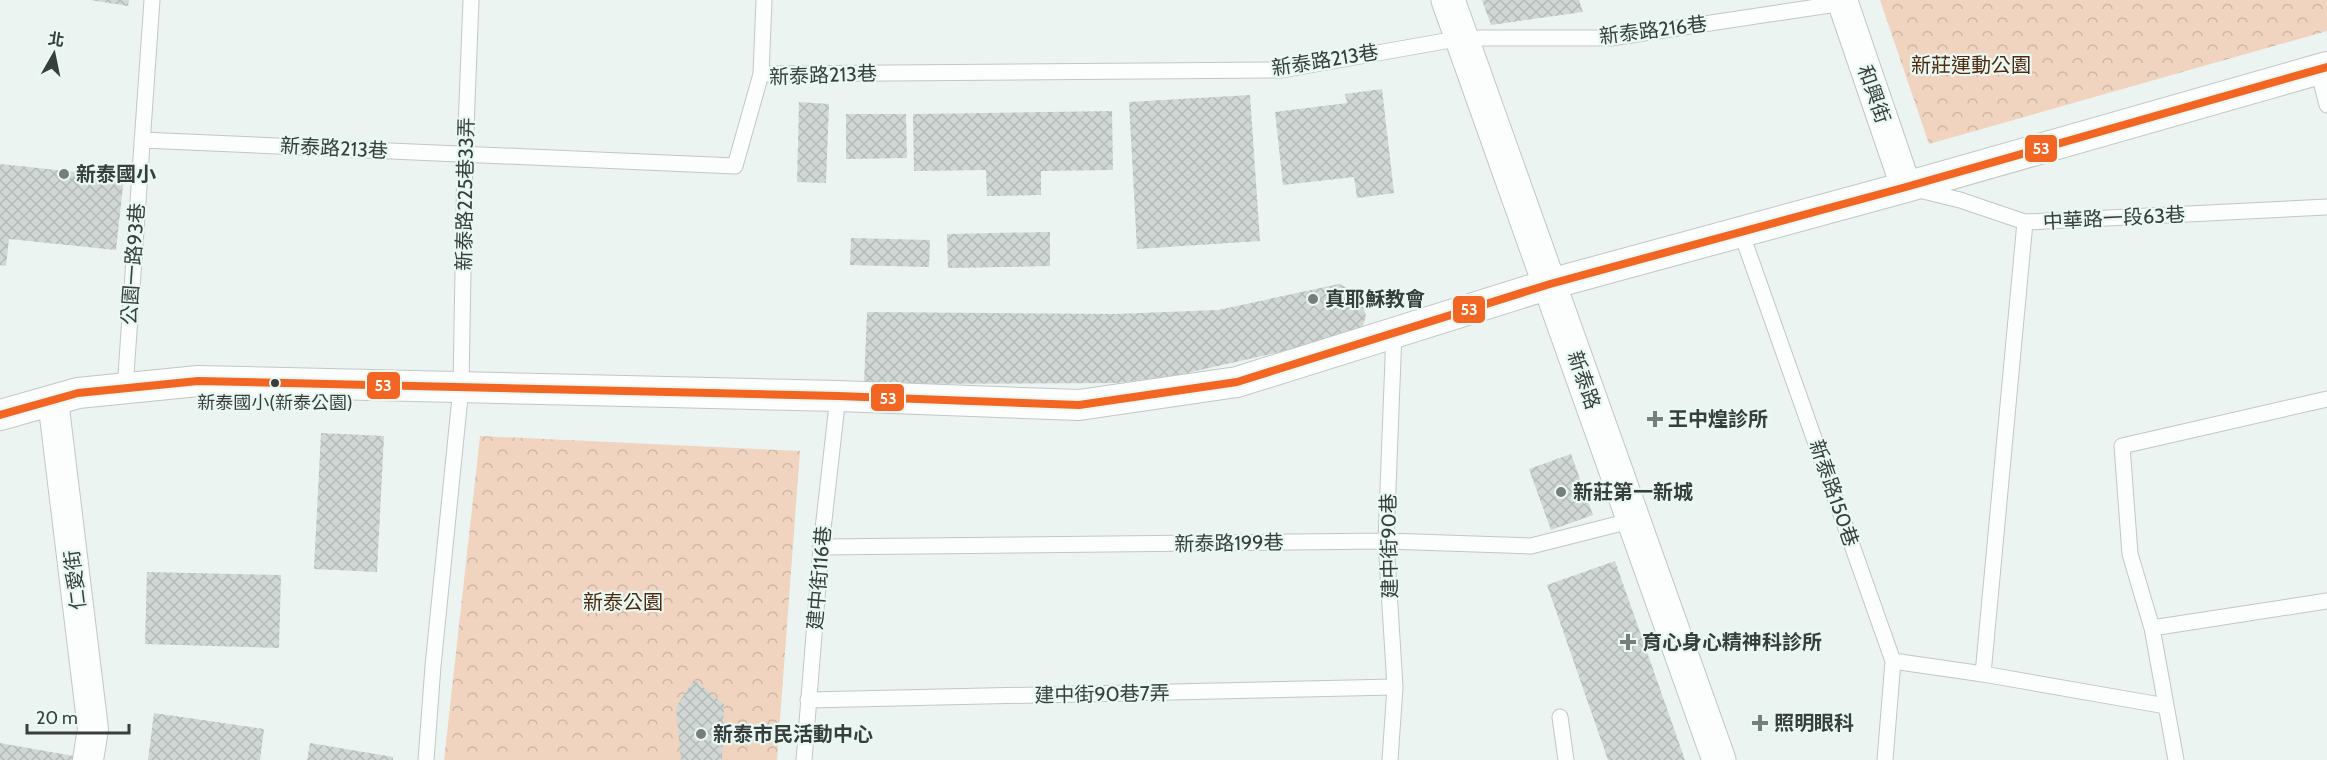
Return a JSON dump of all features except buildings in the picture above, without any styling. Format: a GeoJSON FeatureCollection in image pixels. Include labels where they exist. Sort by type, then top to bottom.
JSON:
{"type":"FeatureCollection","features":[{"type":"Feature","properties":{"kind":"main road","name":"新泰路"},"geometry":{"type":"LineString","coordinates":[[1448,0],[1719,760]]}},
{"type":"Feature","properties":{"kind":"street","name":"和興街"},"geometry":{"type":"LineString","coordinates":[[1842,1],[1906,187]]}},
{"type":"Feature","properties":{"kind":"street"},"geometry":{"type":"LineString","coordinates":[[0,415],[78,393],[198,381],[838,396],[1079,405],[1237,382],[1550,285],[1906,187],[2322,68]]}},
{"type":"Feature","properties":{"kind":"street","name":"仁愛街"},"geometry":{"type":"LineString","coordinates":[[53,400],[93,729],[88,760]]}},
{"type":"Feature","properties":{"kind":"lane","name":"公園一路93巷"},"geometry":{"type":"LineString","coordinates":[[124,388],[152,0]]}},
{"type":"Feature","properties":{"kind":"lane","name":"新泰路225巷33弄"},"geometry":{"type":"LineString","coordinates":[[426,760],[460,387],[471,0]]}},
{"type":"Feature","properties":{"kind":"lane"},"geometry":{"type":"LineString","coordinates":[[761,74],[764,0]]}},
{"type":"Feature","properties":{"kind":"lane","name":"新泰路216巷"},"geometry":{"type":"LineString","coordinates":[[1462,38],[1611,38],[1842,1]]}},
{"type":"Feature","properties":{"kind":"lane","name":"新泰路213巷"},"geometry":{"type":"LineString","coordinates":[[142,140],[735,166],[761,74],[1282,70],[1462,38]]}},
{"type":"Feature","properties":{"kind":"lane"},"geometry":{"type":"LineString","coordinates":[[2322,68],[2327,105]]}},
{"type":"Feature","properties":{"kind":"lane","name":"中華路一段63巷"},"geometry":{"type":"LineString","coordinates":[[1906,187],[1960,200],[2025,222],[2327,207]]}},
{"type":"Feature","properties":{"kind":"lane"},"geometry":{"type":"LineString","coordinates":[[1983,674],[2025,222]]}},
{"type":"Feature","properties":{"kind":"lane","name":"新泰路150巷"},"geometry":{"type":"LineString","coordinates":[[1741,232],[1893,661],[1885,760]]}},
{"type":"Feature","properties":{"kind":"lane","name":"建中街90巷"},"geometry":{"type":"LineString","coordinates":[[1390,760],[1395,687],[1386,541],[1394,332]]}},
{"type":"Feature","properties":{"kind":"lane","name":"建中街116巷"},"geometry":{"type":"LineString","coordinates":[[804,760],[821,547],[838,396]]}},
{"type":"Feature","properties":{"kind":"lane"},"geometry":{"type":"LineString","coordinates":[[2176,760],[2151,628],[2130,554],[2122,446],[2327,399]]}},
{"type":"Feature","properties":{"kind":"lane","name":"新泰路199巷"},"geometry":{"type":"LineString","coordinates":[[821,547],[1386,541],[1531,546],[1634,520]]}},
{"type":"Feature","properties":{"kind":"lane"},"geometry":{"type":"LineString","coordinates":[[2151,628],[2327,601]]}},
{"type":"Feature","properties":{"kind":"lane"},"geometry":{"type":"LineString","coordinates":[[1893,661],[1983,674],[2166,706]]}},
{"type":"Feature","properties":{"kind":"lane","name":"建中街90巷7弄"},"geometry":{"type":"LineString","coordinates":[[808,700],[1395,687]]}},
{"type":"Feature","properties":{"kind":"lane"},"geometry":{"type":"LineString","coordinates":[[1560,717],[1566,760]]}},
{"type":"Feature","properties":{"kind":"green space","name":"新莊運動公園"},"geometry":{"type":"Polygon","coordinates":[[[1880,0],[2327,0],[2327,31],[1929,144],[1880,0]]]}},
{"type":"Feature","properties":{"kind":"green space","name":"新泰公園"},"geometry":{"type":"Polygon","coordinates":[[[480,436],[800,451],[777,760],[444,760],[480,436]]]}},
{"type":"Feature","properties":{"kind":"transit line","name":"53"},"geometry":{"type":"LineString","coordinates":[[0,415],[78,393],[198,381],[838,396],[1079,405],[1237,382],[1550,284],[1906,187],[2327,67]]}},
{"type":"Feature","properties":{"kind":"place","name":"新泰國小"},"geometry":{"type":"Point","coordinates":[64,174]}},
{"type":"Feature","properties":{"kind":"place","name":"真耶穌教會"},"geometry":{"type":"Point","coordinates":[1313,299]}},
{"type":"Feature","properties":{"kind":"place","name":"新泰國小(新泰公園)"},"geometry":{"type":"Point","coordinates":[275,383]}},
{"type":"Feature","properties":{"kind":"place","name":"王中煌診所"},"geometry":{"type":"Point","coordinates":[1655,419]}},
{"type":"Feature","properties":{"kind":"place","name":"新莊第一新城"},"geometry":{"type":"Point","coordinates":[1561,492]}},
{"type":"Feature","properties":{"kind":"place","name":"育心身心精神科診所"},"geometry":{"type":"Point","coordinates":[1628,642]}},
{"type":"Feature","properties":{"kind":"place","name":"照明眼科"},"geometry":{"type":"Point","coordinates":[1760,723]}},
{"type":"Feature","properties":{"kind":"place","name":"新泰市民活動中心"},"geometry":{"type":"Point","coordinates":[701,734]}}]}
